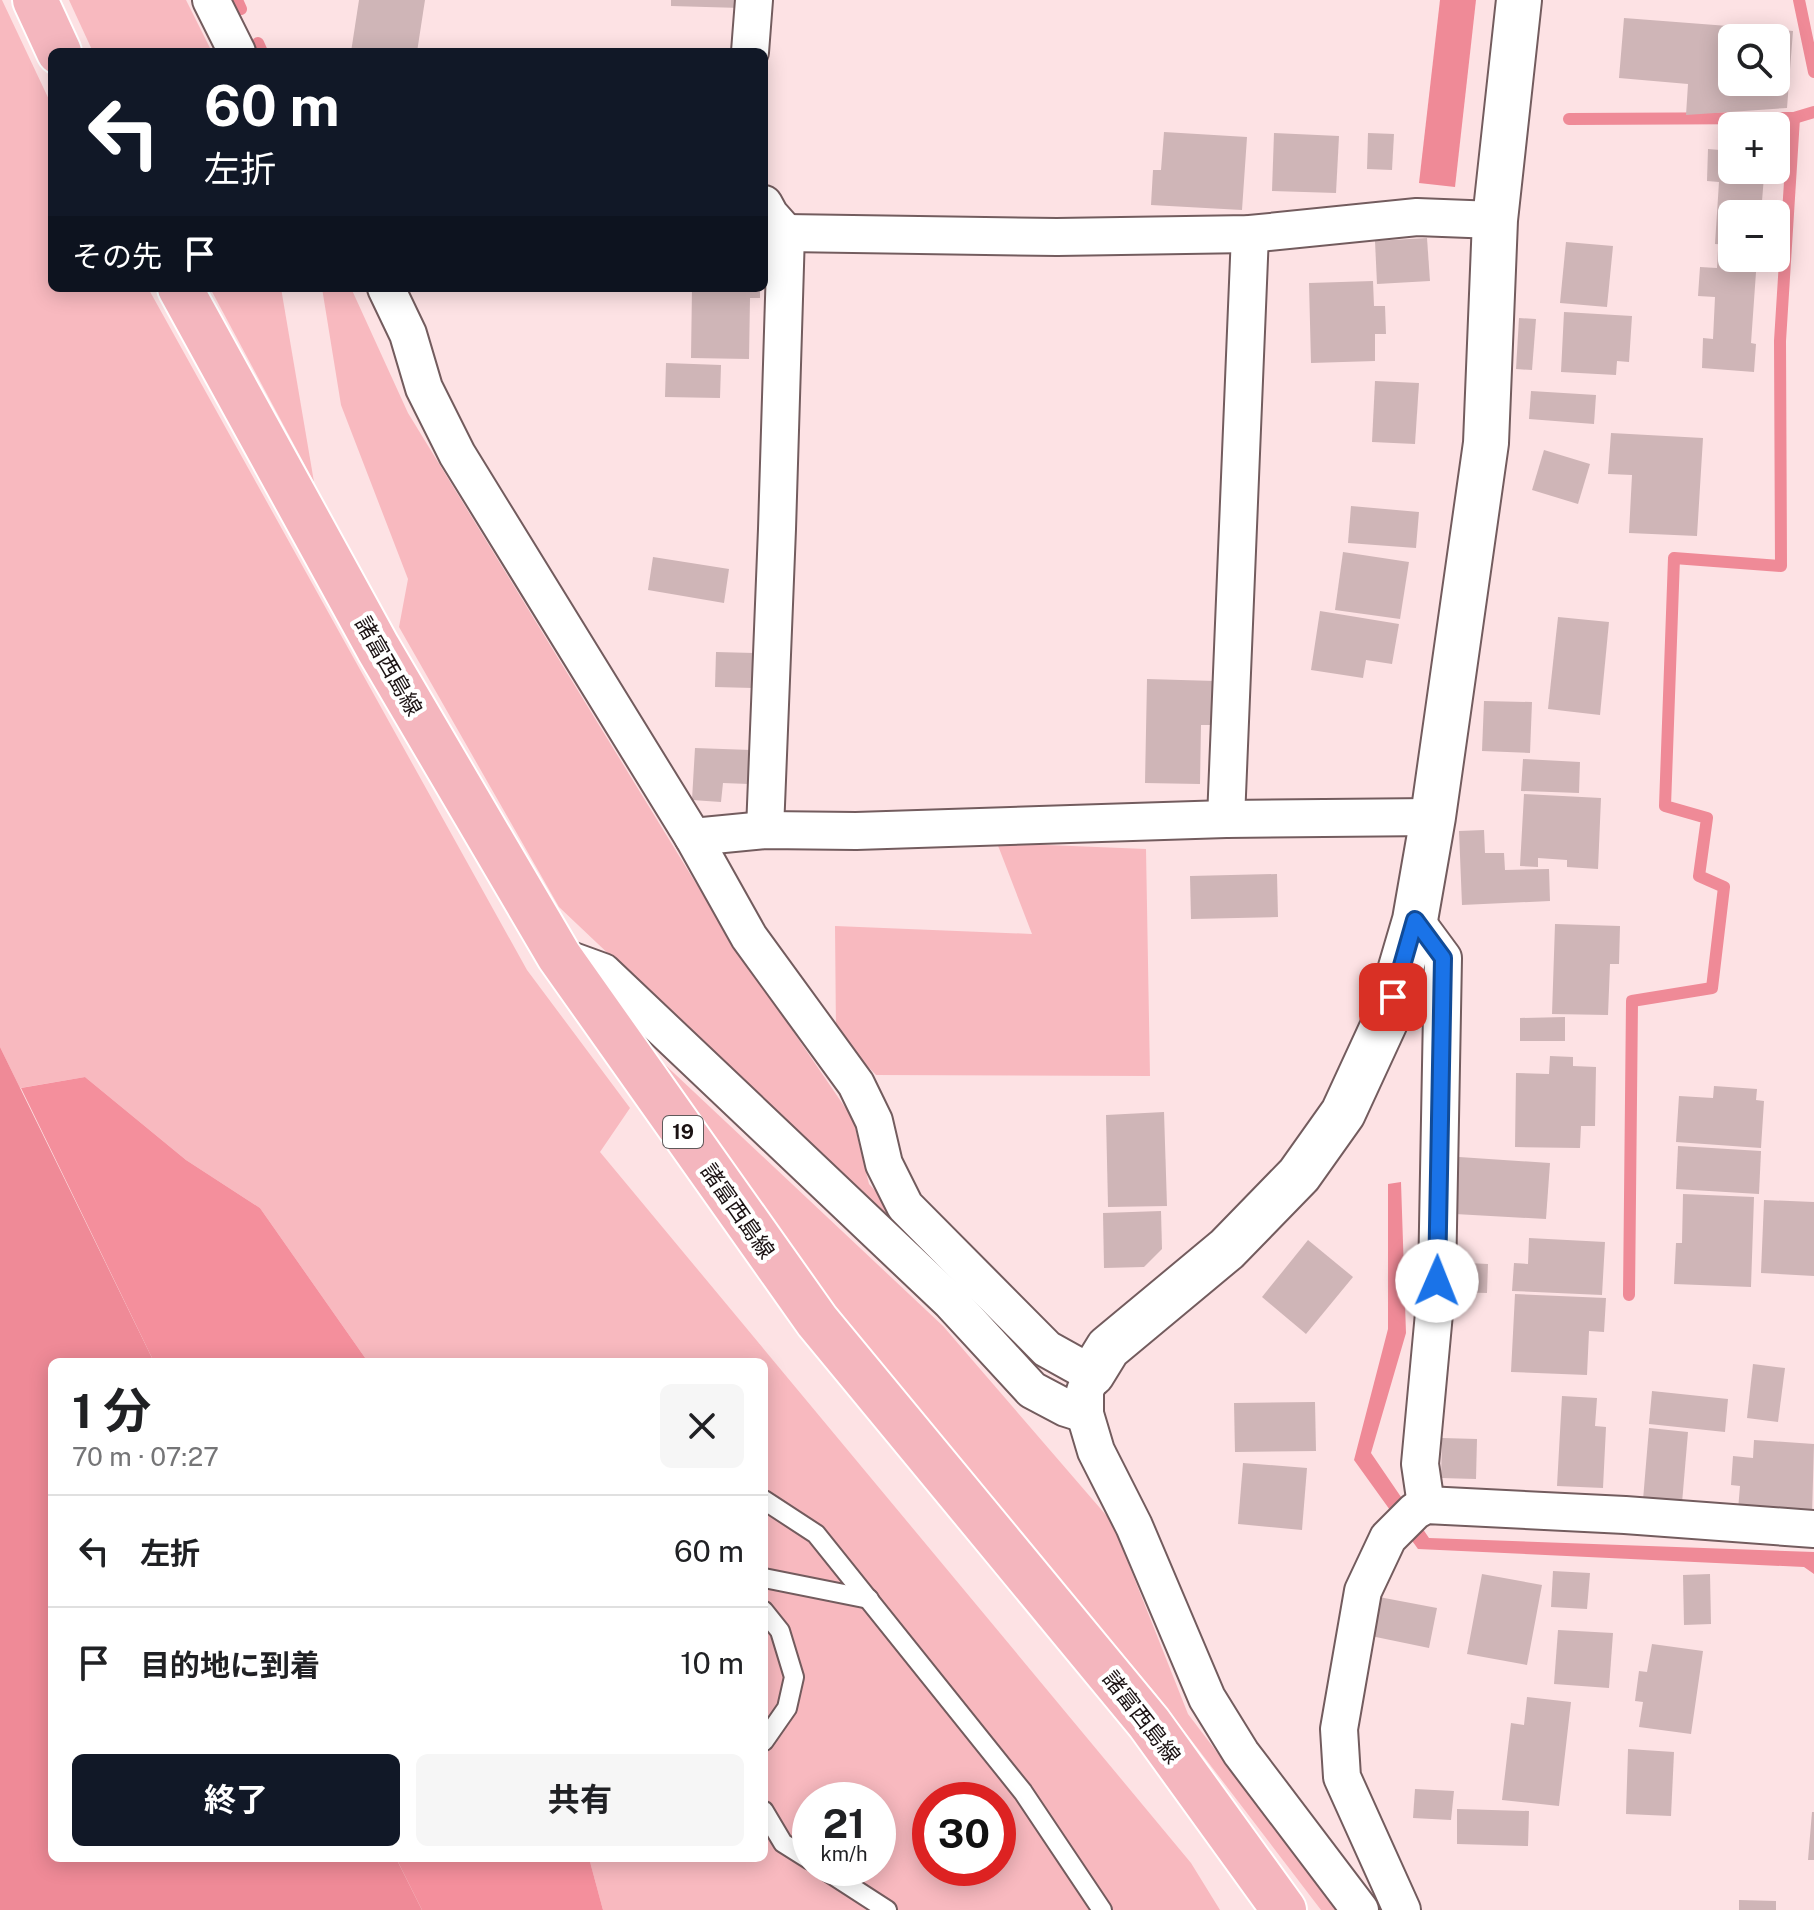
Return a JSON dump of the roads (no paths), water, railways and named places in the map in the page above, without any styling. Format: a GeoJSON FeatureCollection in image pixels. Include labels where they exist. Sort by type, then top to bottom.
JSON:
{"type":"FeatureCollection","features":[{"type":"Feature","properties":{"kind":"main road"},"geometry":{"type":"LineString","coordinates":[[35,0],[57,48]]}},
{"type":"Feature","properties":{"kind":"main road","name":"諸富西島線"},"geometry":{"type":"LineString","coordinates":[[182,292],[378,648],[559,956],[817,1321],[1149,1723],[1284,1910]]}},
{"type":"Feature","properties":{"kind":"street"},"geometry":{"type":"LineString","coordinates":[[211,0],[235,48]]}},
{"type":"Feature","properties":{"kind":"street"},"geometry":{"type":"LineString","coordinates":[[750,48],[754,0]]}},
{"type":"Feature","properties":{"kind":"street"},"geometry":{"type":"LineString","coordinates":[[1360,1910],[1241,1753],[1207,1698],[1134,1526],[1096,1451],[1088,1394],[1108,1348],[1227,1249],[1299,1175],[1343,1113],[1385,1022],[1415,920],[1433,817],[1486,443],[1495,220],[1519,0]]}},
{"type":"Feature","properties":{"kind":"street"},"geometry":{"type":"LineString","coordinates":[[765,830],[786,233],[768,211]]}},
{"type":"Feature","properties":{"kind":"street"},"geometry":{"type":"LineString","coordinates":[[786,233],[1057,237],[1250,234],[1417,217],[1495,220]]}},
{"type":"Feature","properties":{"kind":"street"},"geometry":{"type":"LineString","coordinates":[[1226,819],[1250,234]]}},
{"type":"Feature","properties":{"kind":"street"},"geometry":{"type":"LineString","coordinates":[[388,292],[408,334],[424,388],[457,454],[693,837],[749,937],[856,1084],[874,1121],[884,1164],[905,1206],[1088,1394]]}},
{"type":"Feature","properties":{"kind":"street"},"geometry":{"type":"LineString","coordinates":[[693,837],[765,830],[856,831],[1226,819],[1433,817]]}},
{"type":"Feature","properties":{"kind":"street"},"geometry":{"type":"LineString","coordinates":[[1402,1910],[1342,1777],[1339,1729],[1363,1591],[1388,1538],[1413,1514],[1420,1464],[1437,1281],[1443,958],[1415,920]]}},
{"type":"Feature","properties":{"kind":"street"},"geometry":{"type":"LineString","coordinates":[[559,956],[603,972],[951,1302],[1032,1390],[1066,1408],[1088,1394]]}},
{"type":"Feature","properties":{"kind":"street"},"geometry":{"type":"LineString","coordinates":[[1413,1514],[1625,1515],[1814,1529]]}},
{"type":"Feature","properties":{"kind":"lane"},"geometry":{"type":"LineString","coordinates":[[768,1503],[816,1534],[1023,1792],[1102,1910]]}},
{"type":"Feature","properties":{"kind":"lane"},"geometry":{"type":"LineString","coordinates":[[768,1579],[869,1599]]}},
{"type":"Feature","properties":{"kind":"lane"},"geometry":{"type":"LineString","coordinates":[[768,1616],[780,1631],[794,1677],[787,1708],[768,1735]]}},
{"type":"Feature","properties":{"kind":"lane"},"geometry":{"type":"LineString","coordinates":[[768,1818],[783,1843],[792,1849]]}},
{"type":"Feature","properties":{"kind":"lane"},"geometry":{"type":"LineString","coordinates":[[850,1886],[887,1910]]}},
{"type":"Feature","properties":{"kind":"waterway"},"geometry":{"type":"LineString","coordinates":[[237,0],[241,9]]}},
{"type":"Feature","properties":{"kind":"waterway"},"geometry":{"type":"LineString","coordinates":[[1799,0],[1814,72]]}},
{"type":"Feature","properties":{"kind":"waterway"},"geometry":{"type":"LineString","coordinates":[[258,43],[260,48]]}},
{"type":"Feature","properties":{"kind":"waterway"},"geometry":{"type":"LineString","coordinates":[[1794,118],[1814,112]]}},
{"type":"Feature","properties":{"kind":"waterway"},"geometry":{"type":"LineString","coordinates":[[1569,119],[1794,118],[1780,341],[1781,566],[1674,558],[1665,806],[1707,818],[1699,876],[1724,887],[1712,988],[1632,1001],[1629,1295]]}}]}
